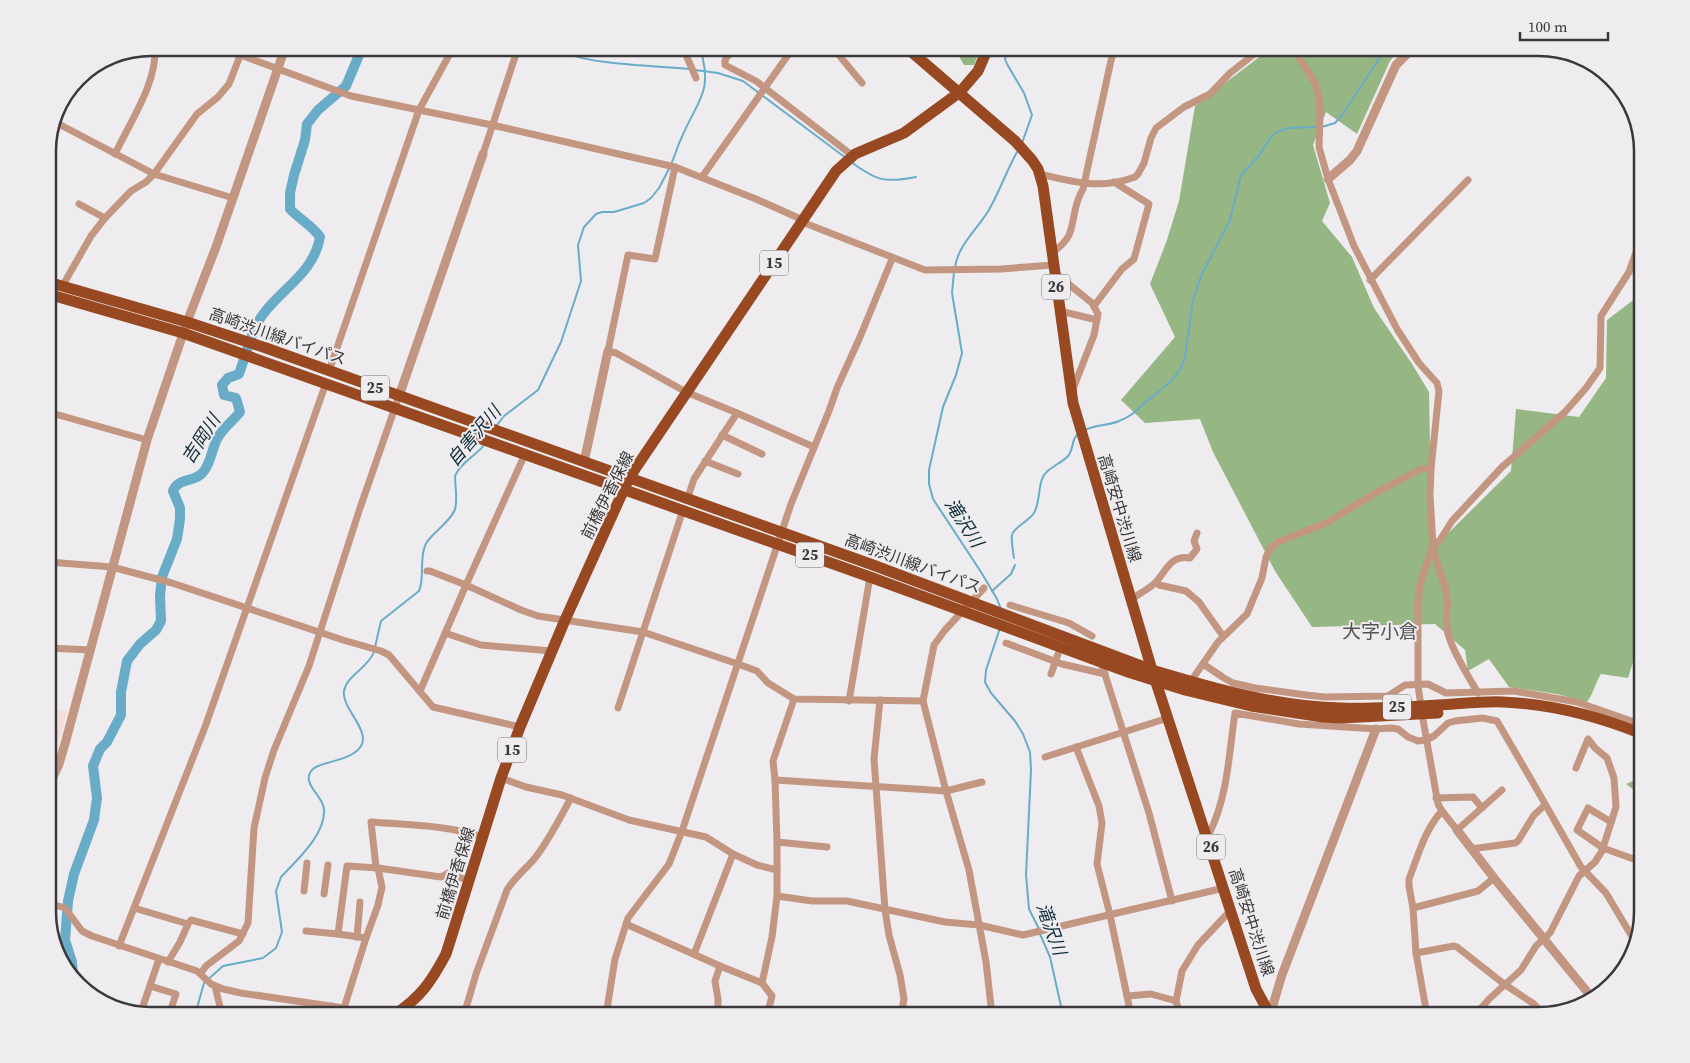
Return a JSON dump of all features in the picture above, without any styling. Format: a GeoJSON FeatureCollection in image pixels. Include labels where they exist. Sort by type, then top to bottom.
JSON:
{"type":"FeatureCollection","features":[{"type":"Feature","properties":{"kind":"main road","name":"高崎安中渋川線"},"geometry":{"type":"LineString","coordinates":[[917,56],[1015,141],[1032,160],[1040,174],[1071,393],[1083,441],[1154,675],[1256,989],[1265,1007]]}},
{"type":"Feature","properties":{"kind":"main road","name":"前橋伊香保線"},"geometry":{"type":"LineString","coordinates":[[405,1007],[420,995],[435,976],[446,954],[501,778],[520,727],[565,620],[630,478],[836,171],[852,156],[904,133],[960,92],[978,72],[985,56]]}},
{"type":"Feature","properties":{"kind":"main road","name":"高崎渋川線バイパス"},"geometry":{"type":"LineString","coordinates":[[56,284],[185,327],[262,361],[624,490],[781,532],[995,611],[1014,624],[1101,662],[1253,696],[1324,707],[1532,711],[1573,718],[1634,739]]}},
{"type":"Feature","properties":{"kind":"main road","name":"高崎渋川線バイパス"},"geometry":{"type":"LineString","coordinates":[[56,301],[185,327],[242,340],[266,348],[630,478],[685,505],[778,544],[995,623],[1014,624],[1154,675],[1185,690],[1251,706],[1302,715],[1341,718],[1494,702],[1533,704],[1588,715],[1634,731]]}},
{"type":"Feature","properties":{"kind":"street"},"geometry":{"type":"LineString","coordinates":[[115,154],[148,86],[156,61],[156,56]]}},
{"type":"Feature","properties":{"kind":"street"},"geometry":{"type":"LineString","coordinates":[[63,286],[104,218],[131,191],[146,182],[154,174],[197,114],[218,97],[229,84],[240,56]]}},
{"type":"Feature","properties":{"kind":"street"},"geometry":{"type":"LineString","coordinates":[[253,56],[351,96],[492,125],[674,167],[702,177],[892,259],[924,270],[1054,269],[1092,303],[1098,314],[1094,335],[1071,393]]}},
{"type":"Feature","properties":{"kind":"street"},"geometry":{"type":"LineString","coordinates":[[56,771],[91,650],[147,440],[185,327],[216,247],[282,56]]}},
{"type":"Feature","properties":{"kind":"street"},"geometry":{"type":"LineString","coordinates":[[329,371],[419,110],[449,56]]}},
{"type":"Feature","properties":{"kind":"street"},"geometry":{"type":"LineString","coordinates":[[202,974],[206,966],[238,941],[248,923],[254,828],[265,778],[274,750],[321,632],[360,508],[515,56]]}},
{"type":"Feature","properties":{"kind":"street"},"geometry":{"type":"LineString","coordinates":[[686,56],[696,78]]}},
{"type":"Feature","properties":{"kind":"street"},"geometry":{"type":"LineString","coordinates":[[728,56],[725,60],[725,65],[750,77],[852,156]]}},
{"type":"Feature","properties":{"kind":"street"},"geometry":{"type":"LineString","coordinates":[[702,177],[787,56]]}},
{"type":"Feature","properties":{"kind":"street"},"geometry":{"type":"LineString","coordinates":[[840,56],[862,83]]}},
{"type":"Feature","properties":{"kind":"street"},"geometry":{"type":"LineString","coordinates":[[1052,253],[1064,244],[1069,235],[1074,209],[1084,184],[1112,56]]}},
{"type":"Feature","properties":{"kind":"street"},"geometry":{"type":"LineString","coordinates":[[1040,174],[1084,184],[1107,184],[1128,180],[1138,174],[1144,164],[1151,138],[1156,128],[1184,107],[1210,94],[1230,73],[1252,56]]}},
{"type":"Feature","properties":{"kind":"street"},"geometry":{"type":"LineString","coordinates":[[1298,56],[1315,83],[1320,98],[1319,147],[1328,179],[1354,246],[1397,329],[1436,383],[1439,392],[1431,469],[1430,495],[1433,546],[1435,560],[1447,598],[1446,616],[1448,633],[1466,674],[1478,693]]}},
{"type":"Feature","properties":{"kind":"street"},"geometry":{"type":"LineString","coordinates":[[1328,179],[1350,160],[1356,151],[1396,65],[1405,56]]}},
{"type":"Feature","properties":{"kind":"street"},"geometry":{"type":"LineString","coordinates":[[60,125],[154,174],[233,198]]}},
{"type":"Feature","properties":{"kind":"street"},"geometry":{"type":"LineString","coordinates":[[584,462],[628,255],[655,259],[674,167]]}},
{"type":"Feature","properties":{"kind":"street"},"geometry":{"type":"LineString","coordinates":[[1370,280],[1468,180]]}},
{"type":"Feature","properties":{"kind":"street"},"geometry":{"type":"LineString","coordinates":[[1094,306],[1122,269],[1134,259],[1149,204],[1114,182]]}},
{"type":"Feature","properties":{"kind":"street"},"geometry":{"type":"LineString","coordinates":[[79,204],[104,218]]}},
{"type":"Feature","properties":{"kind":"street"},"geometry":{"type":"LineString","coordinates":[[1588,993],[1471,849],[1442,811],[1436,798],[1418,685],[1418,602],[1420,584],[1433,546],[1440,540],[1452,521],[1502,467],[1565,412],[1600,368],[1601,316],[1629,272],[1634,258]]}},
{"type":"Feature","properties":{"kind":"street"},"geometry":{"type":"LineString","coordinates":[[607,1007],[615,959],[628,918],[669,864],[682,832],[791,504],[837,388],[860,338],[892,259]]}},
{"type":"Feature","properties":{"kind":"street"},"geometry":{"type":"LineString","coordinates":[[1060,310],[1097,320]]}},
{"type":"Feature","properties":{"kind":"street"},"geometry":{"type":"LineString","coordinates":[[608,351],[616,353],[686,392],[814,447]]}},
{"type":"Feature","properties":{"kind":"street"},"geometry":{"type":"LineString","coordinates":[[118,946],[205,727],[326,383]]}},
{"type":"Feature","properties":{"kind":"street"},"geometry":{"type":"LineString","coordinates":[[618,708],[694,479],[737,413]]}},
{"type":"Feature","properties":{"kind":"street"},"geometry":{"type":"LineString","coordinates":[[56,414],[147,440]]}},
{"type":"Feature","properties":{"kind":"street"},"geometry":{"type":"LineString","coordinates":[[722,435],[762,454]]}},
{"type":"Feature","properties":{"kind":"street"},"geometry":{"type":"LineString","coordinates":[[420,691],[525,454]]}},
{"type":"Feature","properties":{"kind":"street"},"geometry":{"type":"LineString","coordinates":[[705,461],[738,474]]}},
{"type":"Feature","properties":{"kind":"street"},"geometry":{"type":"LineString","coordinates":[[1190,681],[1224,636],[1247,614],[1262,578],[1266,557],[1271,547],[1278,542],[1328,522],[1372,494],[1415,472],[1422,469],[1431,469]]}},
{"type":"Feature","properties":{"kind":"street"},"geometry":{"type":"LineString","coordinates":[[1131,599],[1156,582],[1170,564],[1184,557],[1190,558],[1198,549],[1194,541],[1197,533]]}},
{"type":"Feature","properties":{"kind":"street"},"geometry":{"type":"LineString","coordinates":[[56,563],[112,567],[155,578],[381,651],[389,655],[433,707],[520,727]]}},
{"type":"Feature","properties":{"kind":"street"},"geometry":{"type":"LineString","coordinates":[[427,572],[430,571],[466,585],[538,616],[643,632],[738,664],[757,671],[768,683],[794,699],[923,701]]}},
{"type":"Feature","properties":{"kind":"street"},"geometry":{"type":"LineString","coordinates":[[849,700],[870,577]]}},
{"type":"Feature","properties":{"kind":"street"},"geometry":{"type":"LineString","coordinates":[[1156,582],[1186,591],[1199,602],[1224,636]]}},
{"type":"Feature","properties":{"kind":"street"},"geometry":{"type":"LineString","coordinates":[[984,588],[945,630],[934,645],[923,701],[968,870],[986,962],[991,1007]]}},
{"type":"Feature","properties":{"kind":"street"},"geometry":{"type":"LineString","coordinates":[[1010,605],[1092,636]]}},
{"type":"Feature","properties":{"kind":"street"},"geometry":{"type":"LineString","coordinates":[[445,633],[481,645],[552,651]]}},
{"type":"Feature","properties":{"kind":"street"},"geometry":{"type":"LineString","coordinates":[[1006,643],[1105,674]]}},
{"type":"Feature","properties":{"kind":"street"},"geometry":{"type":"LineString","coordinates":[[56,648],[91,650]]}},
{"type":"Feature","properties":{"kind":"street"},"geometry":{"type":"LineString","coordinates":[[1051,674],[1057,658]]}},
{"type":"Feature","properties":{"kind":"street"},"geometry":{"type":"LineString","coordinates":[[1101,662],[1149,813],[1172,901]]}},
{"type":"Feature","properties":{"kind":"street"},"geometry":{"type":"LineString","coordinates":[[1203,664],[1224,678],[1243,686],[1325,697],[1388,696],[1401,687],[1418,685],[1433,686],[1446,694],[1514,691],[1561,698],[1591,706],[1634,722]]}},
{"type":"Feature","properties":{"kind":"street"},"geometry":{"type":"LineString","coordinates":[[762,983],[772,937],[777,896],[775,780],[772,761],[794,699]]}},
{"type":"Feature","properties":{"kind":"street"},"geometry":{"type":"LineString","coordinates":[[880,700],[874,759],[885,908],[889,934],[900,975],[904,998],[902,1007]]}},
{"type":"Feature","properties":{"kind":"street"},"geometry":{"type":"LineString","coordinates":[[1207,834],[1210,832],[1216,819],[1225,784],[1235,713],[1299,724],[1398,729],[1413,740],[1426,740],[1442,730],[1448,723],[1482,718],[1496,721],[1584,871],[1606,893],[1631,935]]}},
{"type":"Feature","properties":{"kind":"street"},"geometry":{"type":"LineString","coordinates":[[1045,756],[1168,718]]}},
{"type":"Feature","properties":{"kind":"street"},"geometry":{"type":"LineString","coordinates":[[1272,1007],[1282,975],[1376,729]]}},
{"type":"Feature","properties":{"kind":"street"},"geometry":{"type":"LineString","coordinates":[[1482,1007],[1504,984],[1521,970],[1536,946],[1550,933],[1579,876],[1595,862],[1603,848],[1616,807],[1613,771],[1607,758],[1588,739],[1576,768]]}},
{"type":"Feature","properties":{"kind":"street"},"geometry":{"type":"LineString","coordinates":[[1076,747],[1098,806],[1102,823],[1097,864],[1129,1007]]}},
{"type":"Feature","properties":{"kind":"street"},"geometry":{"type":"LineString","coordinates":[[501,778],[526,787],[562,794],[629,820],[706,837],[757,866],[777,870]]}},
{"type":"Feature","properties":{"kind":"street"},"geometry":{"type":"LineString","coordinates":[[775,780],[946,791],[982,782]]}},
{"type":"Feature","properties":{"kind":"street"},"geometry":{"type":"LineString","coordinates":[[1457,830],[1502,790]]}},
{"type":"Feature","properties":{"kind":"street"},"geometry":{"type":"LineString","coordinates":[[1436,798],[1473,797],[1482,808]]}},
{"type":"Feature","properties":{"kind":"street"},"geometry":{"type":"LineString","coordinates":[[467,1007],[476,974],[507,890],[512,882],[522,874],[547,841],[571,798]]}},
{"type":"Feature","properties":{"kind":"street"},"geometry":{"type":"LineString","coordinates":[[1471,849],[1515,843],[1534,815],[1545,805]]}},
{"type":"Feature","properties":{"kind":"street"},"geometry":{"type":"LineString","coordinates":[[1611,822],[1588,808],[1577,830],[1603,848],[1634,859]]}},
{"type":"Feature","properties":{"kind":"street"},"geometry":{"type":"LineString","coordinates":[[1425,1007],[1416,953],[1409,879],[1435,818],[1442,811]]}},
{"type":"Feature","properties":{"kind":"street"},"geometry":{"type":"LineString","coordinates":[[344,1007],[378,905],[382,887],[378,868],[376,867],[371,822],[453,829],[483,838]]}},
{"type":"Feature","properties":{"kind":"street"},"geometry":{"type":"LineString","coordinates":[[777,842],[827,847]]}},
{"type":"Feature","properties":{"kind":"street"},"geometry":{"type":"LineString","coordinates":[[694,954],[733,854]]}},
{"type":"Feature","properties":{"kind":"street"},"geometry":{"type":"LineString","coordinates":[[304,891],[307,863]]}},
{"type":"Feature","properties":{"kind":"street"},"geometry":{"type":"LineString","coordinates":[[324,894],[328,865]]}},
{"type":"Feature","properties":{"kind":"street"},"geometry":{"type":"LineString","coordinates":[[338,934],[347,866],[378,868],[441,877],[448,873],[469,881]]}},
{"type":"Feature","properties":{"kind":"street"},"geometry":{"type":"LineString","coordinates":[[1413,908],[1478,891],[1494,878]]}},
{"type":"Feature","properties":{"kind":"street"},"geometry":{"type":"LineString","coordinates":[[777,896],[812,901],[847,901],[1023,936],[1224,888]]}},
{"type":"Feature","properties":{"kind":"street"},"geometry":{"type":"LineString","coordinates":[[357,937],[360,902]]}},
{"type":"Feature","properties":{"kind":"street"},"geometry":{"type":"LineString","coordinates":[[56,905],[65,908],[82,931],[104,941],[202,974],[213,985],[219,1007]]}},
{"type":"Feature","properties":{"kind":"street"},"geometry":{"type":"LineString","coordinates":[[134,908],[188,924]]}},
{"type":"Feature","properties":{"kind":"street"},"geometry":{"type":"LineString","coordinates":[[1178,1007],[1176,1001],[1182,971],[1198,945],[1231,910]]}},
{"type":"Feature","properties":{"kind":"street"},"geometry":{"type":"LineString","coordinates":[[168,962],[190,920],[243,934]]}},
{"type":"Feature","properties":{"kind":"street"},"geometry":{"type":"LineString","coordinates":[[626,924],[762,983],[772,996],[769,1007]]}},
{"type":"Feature","properties":{"kind":"street"},"geometry":{"type":"LineString","coordinates":[[306,930],[366,938]]}},
{"type":"Feature","properties":{"kind":"street"},"geometry":{"type":"LineString","coordinates":[[1416,953],[1457,947],[1537,1007]]}},
{"type":"Feature","properties":{"kind":"street"},"geometry":{"type":"LineString","coordinates":[[143,1006],[158,959]]}},
{"type":"Feature","properties":{"kind":"street"},"geometry":{"type":"LineString","coordinates":[[718,1007],[716,981],[720,966]]}},
{"type":"Feature","properties":{"kind":"street"},"geometry":{"type":"LineString","coordinates":[[213,985],[241,993],[338,1007]]}},
{"type":"Feature","properties":{"kind":"street"},"geometry":{"type":"LineString","coordinates":[[150,986],[176,994],[172,1007]]}},
{"type":"Feature","properties":{"kind":"street"},"geometry":{"type":"LineString","coordinates":[[1127,996],[1151,994],[1176,1001]]}},
{"type":"Feature","properties":{"kind":"shaded area"},"geometry":{"type":"Polygon","coordinates":[[[67,710],[56,754],[56,711],[67,710]]]}},
{"type":"Feature","properties":{"kind":"green space"},"geometry":{"type":"Polygon","coordinates":[[[959,56],[978,56],[974,65],[964,65],[959,56]]]}},
{"type":"Feature","properties":{"kind":"green space"},"geometry":{"type":"Polygon","coordinates":[[[1261,56],[1394,56],[1390,61],[1357,134],[1326,112],[1313,145],[1330,203],[1322,221],[1352,257],[1374,308],[1429,392],[1432,549],[1511,471],[1516,409],[1579,417],[1606,378],[1607,320],[1634,300],[1634,662],[1628,678],[1601,674],[1587,702],[1557,694],[1509,687],[1489,659],[1468,671],[1465,650],[1435,624],[1312,627],[1275,571],[1213,452],[1200,419],[1145,423],[1121,400],[1175,337],[1150,284],[1167,240],[1179,201],[1195,106],[1261,56]]]}},
{"type":"Feature","properties":{"kind":"green space"},"geometry":{"type":"Polygon","coordinates":[[[1634,780],[1634,790],[1626,784],[1634,780]]]}},
{"type":"Feature","properties":{"kind":"waterway","name":"吉岡川"},"geometry":{"type":"LineString","coordinates":[[72,964],[65,940],[68,901],[74,874],[94,820],[97,798],[93,766],[100,749],[107,742],[121,715],[121,692],[127,661],[140,644],[156,630],[161,621],[160,596],[162,577],[177,539],[180,519],[180,508],[173,491],[179,484],[201,475],[208,464],[217,439],[240,412],[236,398],[224,395],[222,385],[228,378],[239,374],[260,319],[305,270],[317,249],[320,237],[314,229],[290,209],[290,193],[305,140],[307,124],[318,110],[346,86],[359,56]]}},
{"type":"Feature","properties":{"kind":"waterway"},"geometry":{"type":"LineString","coordinates":[[574,56],[640,66],[690,69]]}},
{"type":"Feature","properties":{"kind":"waterway","name":"自害沢川"},"geometry":{"type":"LineString","coordinates":[[671,164],[702,96],[705,76],[702,56]]}},
{"type":"Feature","properties":{"kind":"waterway","name":"滝沢川"},"geometry":{"type":"LineString","coordinates":[[1006,56],[1007,64],[1024,93],[1032,115],[1022,143]]}},
{"type":"Feature","properties":{"kind":"waterway"},"geometry":{"type":"LineString","coordinates":[[1322,127],[1335,123],[1343,114],[1381,56]]}},
{"type":"Feature","properties":{"kind":"waterway"},"geometry":{"type":"LineString","coordinates":[[695,70],[718,73],[743,81],[846,158]]}},
{"type":"Feature","properties":{"kind":"waterway"},"geometry":{"type":"LineString","coordinates":[[1085,430],[1115,423],[1127,417],[1175,377],[1185,357],[1193,300],[1201,276],[1230,220],[1241,175],[1277,132],[1288,128],[1317,127]]}},
{"type":"Feature","properties":{"kind":"waterway","name":"滝沢川"},"geometry":{"type":"LineString","coordinates":[[955,268],[964,244],[986,215],[1017,152]]}},
{"type":"Feature","properties":{"kind":"waterway"},"geometry":{"type":"LineString","coordinates":[[851,162],[875,177],[882,179],[896,180],[916,177]]}},
{"type":"Feature","properties":{"kind":"waterway","name":"自害沢川"},"geometry":{"type":"LineString","coordinates":[[497,425],[504,416],[538,390],[561,342],[581,281],[578,245],[584,227],[596,214],[614,212],[644,203],[659,188],[669,169]]}},
{"type":"Feature","properties":{"kind":"waterway","name":"滝沢川"},"geometry":{"type":"LineString","coordinates":[[954,272],[952,293],[962,353],[956,375],[943,407],[929,470],[929,484],[933,499],[981,572],[1001,609]]}},
{"type":"Feature","properties":{"kind":"waterway"},"geometry":{"type":"LineString","coordinates":[[1014,558],[1013,532],[1034,513],[1044,475],[1068,456],[1077,435]]}},
{"type":"Feature","properties":{"kind":"waterway","name":"自害沢川"},"geometry":{"type":"LineString","coordinates":[[375,647],[381,621],[419,591],[422,580],[422,557],[426,544],[451,517],[456,507],[455,476],[461,467],[485,444]]}},
{"type":"Feature","properties":{"kind":"waterway"},"geometry":{"type":"LineString","coordinates":[[992,591],[1011,574],[1015,565]]}},
{"type":"Feature","properties":{"kind":"waterway","name":"滝沢川"},"geometry":{"type":"LineString","coordinates":[[1000,628],[986,670],[985,682],[991,693],[1015,721],[1023,734],[1030,752],[1031,770],[1026,875],[1029,909],[1039,929]]}},
{"type":"Feature","properties":{"kind":"waterway","name":"自害沢川"},"geometry":{"type":"LineString","coordinates":[[197,1007],[204,983],[223,966],[263,958],[276,948],[282,932],[276,891],[281,877],[309,846],[320,828],[323,818],[323,804],[310,783],[310,773],[314,768],[350,756],[361,746],[363,739],[361,731],[348,707],[344,691],[349,681],[367,663],[374,652]]}},
{"type":"Feature","properties":{"kind":"waterway","name":"滝沢川"},"geometry":{"type":"LineString","coordinates":[[1040,934],[1050,957],[1061,1007]]}},
{"type":"Feature","properties":{"kind":"district","name":"大字小倉"},"geometry":{"type":"Point","coordinates":[1380,631]}}]}
